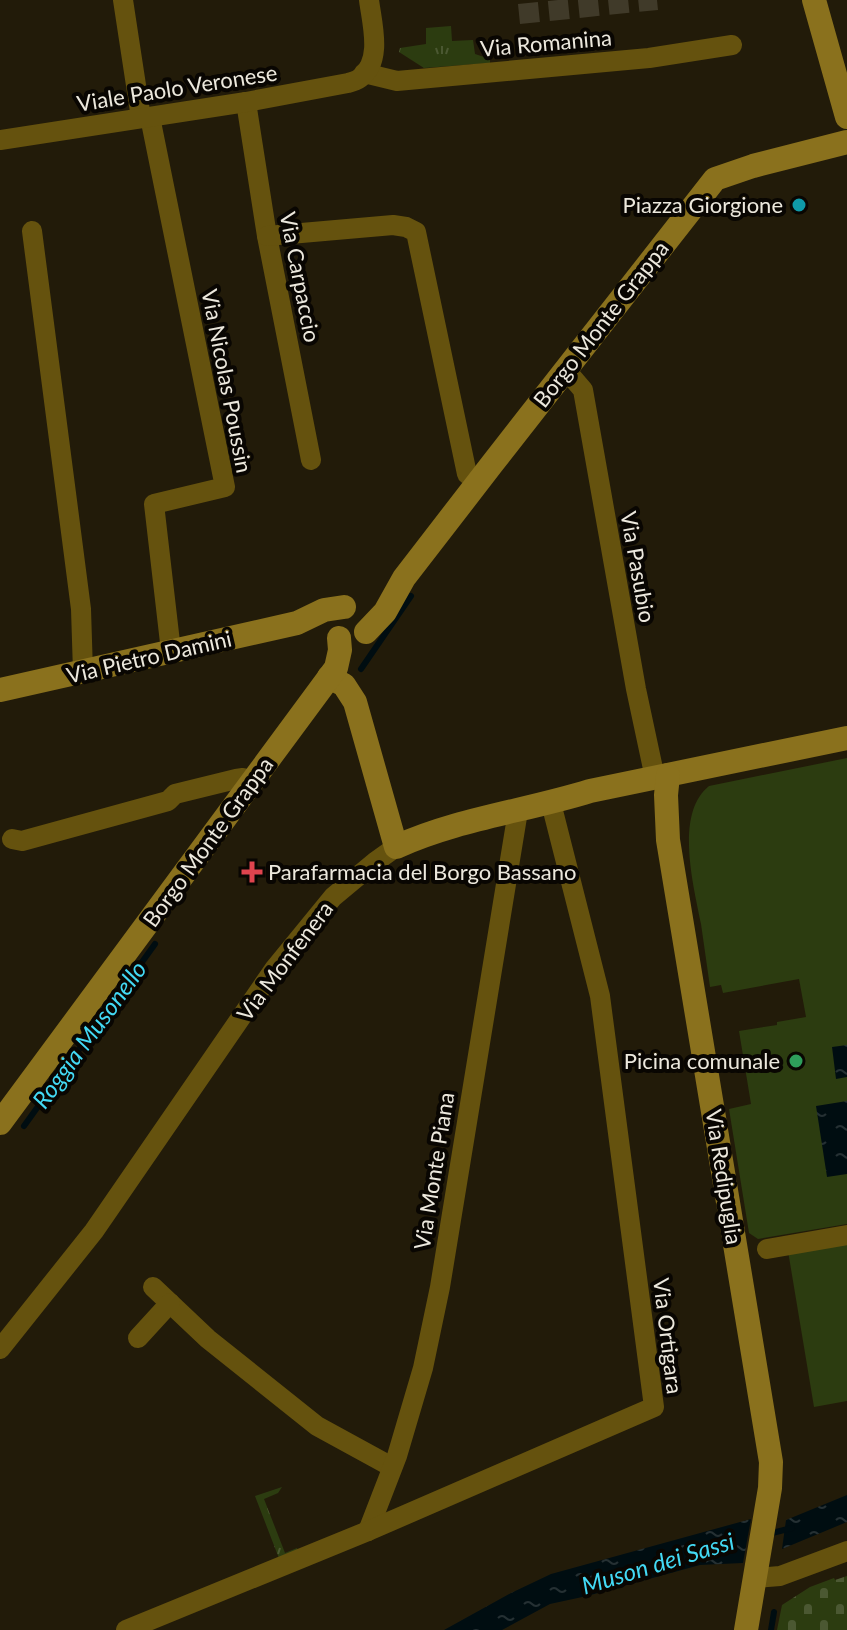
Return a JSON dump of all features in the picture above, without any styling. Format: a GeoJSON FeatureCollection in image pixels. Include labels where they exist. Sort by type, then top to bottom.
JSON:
{"type":"FeatureCollection","features":[{"type":"Feature","properties":{"kind":"street"},"geometry":{"type":"LineString","coordinates":[[123,0],[145,117]]}},
{"type":"Feature","properties":{"kind":"street"},"geometry":{"type":"LineString","coordinates":[[362,75],[371,63],[374,47],[369,0]]}},
{"type":"Feature","properties":{"kind":"street"},"geometry":{"type":"LineString","coordinates":[[814,0],[847,117]]}},
{"type":"Feature","properties":{"kind":"street","name":"Via Romanina"},"geometry":{"type":"LineString","coordinates":[[362,75],[397,81],[649,58],[732,45]]}},
{"type":"Feature","properties":{"kind":"street","name":"Viale Paolo Veronese"},"geometry":{"type":"LineString","coordinates":[[0,140],[342,85],[362,75]]}},
{"type":"Feature","properties":{"kind":"street","name":"Via Carpaccio"},"geometry":{"type":"LineString","coordinates":[[246,102],[267,236],[311,460]]}},
{"type":"Feature","properties":{"kind":"street","name":"Via Nicolas Poussin"},"geometry":{"type":"LineString","coordinates":[[145,117],[225,487],[154,504],[171,651]]}},
{"type":"Feature","properties":{"kind":"street","name":"Borgo Monte Grappa"},"geometry":{"type":"LineString","coordinates":[[0,1123],[329,677],[349,659],[351,636],[385,612],[404,578],[715,179],[847,142]]}},
{"type":"Feature","properties":{"kind":"street"},"geometry":{"type":"LineString","coordinates":[[267,236],[393,225],[416,232],[467,474],[478,481]]}},
{"type":"Feature","properties":{"kind":"street"},"geometry":{"type":"LineString","coordinates":[[32,231],[81,609],[83,672]]}},
{"type":"Feature","properties":{"kind":"street","name":"Via Pasubio"},"geometry":{"type":"LineString","coordinates":[[565,369],[583,390],[636,689],[661,777]]}},
{"type":"Feature","properties":{"kind":"street","name":"Borgo Monte Grappa"},"geometry":{"type":"LineString","coordinates":[[346,607],[380,598],[404,578]]}},
{"type":"Feature","properties":{"kind":"street"},"geometry":{"type":"LineString","coordinates":[[297,623],[351,636],[367,623],[359,609],[346,607]]}},
{"type":"Feature","properties":{"kind":"street","name":"Via Pietro Damini"},"geometry":{"type":"LineString","coordinates":[[0,690],[297,623],[317,612],[346,607]]}},
{"type":"Feature","properties":{"kind":"street"},"geometry":{"type":"LineString","coordinates":[[329,677],[344,685],[355,702],[396,847]]}},
{"type":"Feature","properties":{"kind":"street","name":"Via Monfenera"},"geometry":{"type":"LineString","coordinates":[[0,1349],[94,1231],[275,968],[333,897],[375,862],[396,847],[433,832],[590,791],[847,738]]}},
{"type":"Feature","properties":{"kind":"street","name":"Via Redipuglia"},"geometry":{"type":"LineString","coordinates":[[661,777],[666,795],[668,840],[771,1462],[746,1630]]}},
{"type":"Feature","properties":{"kind":"street"},"geometry":{"type":"LineString","coordinates":[[6,842],[22,841],[127,813],[168,801],[175,794],[243,778],[250,783]]}},
{"type":"Feature","properties":{"kind":"street","name":"Via Ortigara"},"geometry":{"type":"LineString","coordinates":[[126,1630],[368,1531],[654,1407],[600,996],[551,803]]}},
{"type":"Feature","properties":{"kind":"street","name":"Via Monte Piana"},"geometry":{"type":"LineString","coordinates":[[368,1531],[423,1368],[440,1287],[518,811]]}},
{"type":"Feature","properties":{"kind":"street"},"geometry":{"type":"LineString","coordinates":[[767,1249],[847,1235]]}},
{"type":"Feature","properties":{"kind":"street"},"geometry":{"type":"LineString","coordinates":[[153,1287],[208,1339],[317,1426],[392,1467]]}},
{"type":"Feature","properties":{"kind":"street"},"geometry":{"type":"LineString","coordinates":[[138,1338],[170,1303]]}},
{"type":"Feature","properties":{"kind":"street"},"geometry":{"type":"LineString","coordinates":[[756,1572],[780,1576],[847,1551]]}},
{"type":"Feature","properties":{"kind":"green space"},"geometry":{"type":"Polygon","coordinates":[[[451,26],[452,41],[473,40],[475,54],[490,59],[490,63],[424,68],[399,52],[400,48],[426,44],[426,28],[451,26]]]}},
{"type":"Feature","properties":{"kind":"green space"},"geometry":{"type":"Polygon","coordinates":[[[847,758],[847,1224],[758,1239],[749,1233],[729,1109],[751,1104],[739,1031],[806,1017],[799,979],[723,993],[721,985],[710,987],[689,852],[692,814],[698,798],[709,786],[847,758]]]}},
{"type":"Feature","properties":{"kind":"green space"},"geometry":{"type":"Polygon","coordinates":[[[847,1240],[847,1401],[814,1407],[788,1251],[847,1240]]]}},
{"type":"Feature","properties":{"kind":"green space"},"geometry":{"type":"Polygon","coordinates":[[[282,1487],[278,1493],[264,1499],[285,1553],[297,1548],[299,1553],[280,1561],[255,1496],[282,1487]]]}},
{"type":"Feature","properties":{"kind":"green space"},"geometry":{"type":"Polygon","coordinates":[[[847,1576],[847,1630],[777,1630],[782,1605],[810,1587],[847,1576]]]}},
{"type":"Feature","properties":{"kind":"water"},"geometry":{"type":"Polygon","coordinates":[[[847,1045],[847,1077],[836,1079],[832,1047],[847,1045]]]}},
{"type":"Feature","properties":{"kind":"water"},"geometry":{"type":"Polygon","coordinates":[[[847,1101],[847,1174],[827,1177],[816,1106],[847,1101]]]}},
{"type":"Feature","properties":{"kind":"water"},"geometry":{"type":"Polygon","coordinates":[[[847,1495],[847,1522],[782,1549],[786,1520],[847,1495]]]}},
{"type":"Feature","properties":{"kind":"water"},"geometry":{"type":"Polygon","coordinates":[[[751,1519],[743,1563],[700,1565],[550,1604],[502,1630],[444,1630],[551,1574],[751,1519]]]}},
{"type":"Feature","properties":{"kind":"waterway","name":"Roggia Musonello"},"geometry":{"type":"LineString","coordinates":[[361,669],[411,596]]}},
{"type":"Feature","properties":{"kind":"waterway","name":"Roggia Musonello"},"geometry":{"type":"LineString","coordinates":[[24,1126],[155,944]]}},
{"type":"Feature","properties":{"kind":"waterway","name":"Muson dei Sassi"},"geometry":{"type":"LineString","coordinates":[[768,1534],[792,1528]]}},
{"type":"Feature","properties":{"kind":"waterway"},"geometry":{"type":"LineString","coordinates":[[771,1630],[774,1612]]}},
{"type":"Feature","properties":{"kind":"tunnel"},"geometry":{"type":"LineString","coordinates":[[519,14],[657,0]]}},
{"type":"Feature","properties":{"kind":"place","name":"Piazza Giorgione"},"geometry":{"type":"Point","coordinates":[799,205]}},
{"type":"Feature","properties":{"kind":"place","name":"Parafarmacia del Borgo Bassano"},"geometry":{"type":"Point","coordinates":[252,872]}},
{"type":"Feature","properties":{"kind":"place","name":"Picina comunale"},"geometry":{"type":"Point","coordinates":[796,1061]}}]}
